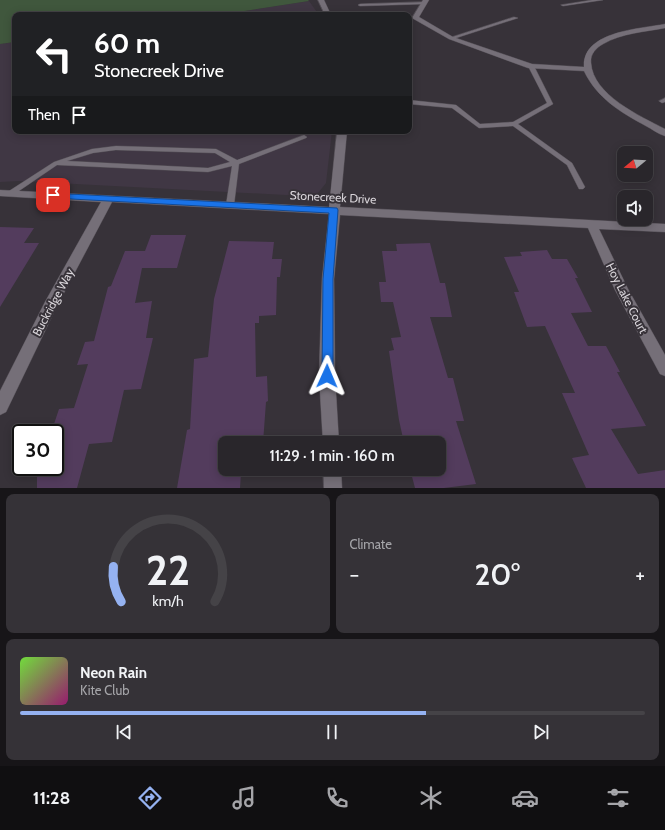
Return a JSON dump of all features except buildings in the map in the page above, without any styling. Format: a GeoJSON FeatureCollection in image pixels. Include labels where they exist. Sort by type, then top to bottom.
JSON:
{"type":"FeatureCollection","features":[{"type":"Feature","properties":{"kind":"street"},"geometry":{"type":"LineString","coordinates":[[321,0],[327,12]]}},
{"type":"Feature","properties":{"kind":"street"},"geometry":{"type":"LineString","coordinates":[[425,2],[415,18],[451,38],[531,66],[587,69]]}},
{"type":"Feature","properties":{"kind":"street"},"geometry":{"type":"LineString","coordinates":[[665,26],[622,34],[603,41],[598,44],[588,55],[587,69],[591,79],[607,97],[634,116],[665,133]]}},
{"type":"Feature","properties":{"kind":"street"},"geometry":{"type":"LineString","coordinates":[[331,436],[327,376],[328,279],[339,134]]}},
{"type":"Feature","properties":{"kind":"street","name":"Stonecreek Drive"},"geometry":{"type":"LineString","coordinates":[[5,193],[665,228]]}},
{"type":"Feature","properties":{"kind":"street","name":"Buckridge Way"},"geometry":{"type":"LineString","coordinates":[[0,407],[50,306],[109,198]]}},
{"type":"Feature","properties":{"kind":"street","name":"Hoy Lake Court"},"geometry":{"type":"LineString","coordinates":[[592,224],[622,290],[665,369]]}},
{"type":"Feature","properties":{"kind":"street"},"geometry":{"type":"LineString","coordinates":[[332,476],[333,488]]}},
{"type":"Feature","properties":{"kind":"lane"},"geometry":{"type":"LineString","coordinates":[[563,5],[601,0]]}},
{"type":"Feature","properties":{"kind":"lane"},"geometry":{"type":"LineString","coordinates":[[360,5],[425,2]]}},
{"type":"Feature","properties":{"kind":"lane"},"geometry":{"type":"LineString","coordinates":[[451,38],[516,18]]}},
{"type":"Feature","properties":{"kind":"lane"},"geometry":{"type":"LineString","coordinates":[[412,102],[454,106],[479,126],[514,124],[550,104],[531,66]]}},
{"type":"Feature","properties":{"kind":"lane"},"geometry":{"type":"LineString","coordinates":[[514,124],[570,164],[581,187]]}},
{"type":"Feature","properties":{"kind":"lane"},"geometry":{"type":"LineString","coordinates":[[56,164],[208,170],[236,163],[304,137]]}},
{"type":"Feature","properties":{"kind":"lane"},"geometry":{"type":"LineString","coordinates":[[5,193],[56,164],[92,151],[116,148],[216,151],[236,163]]}},
{"type":"Feature","properties":{"kind":"lane"},"geometry":{"type":"LineString","coordinates":[[230,205],[236,163]]}},
{"type":"Feature","properties":{"kind":"shaded area"},"geometry":{"type":"Polygon","coordinates":[[[309,1],[317,12],[238,12],[309,1]]]}},
{"type":"Feature","properties":{"kind":"shaded area"},"geometry":{"type":"Polygon","coordinates":[[[12,42],[12,134],[332,134],[326,183],[318,193],[286,195],[19,181],[0,182],[0,44],[12,42]]]}},
{"type":"Feature","properties":{"kind":"green space"},"geometry":{"type":"Polygon","coordinates":[[[0,0],[309,1],[238,12],[12,12],[12,42],[0,44],[0,0]]]}},
{"type":"Feature","properties":{"kind":"route"},"geometry":{"type":"LineString","coordinates":[[53,195],[334,210],[328,279],[327,376]]}}]}
